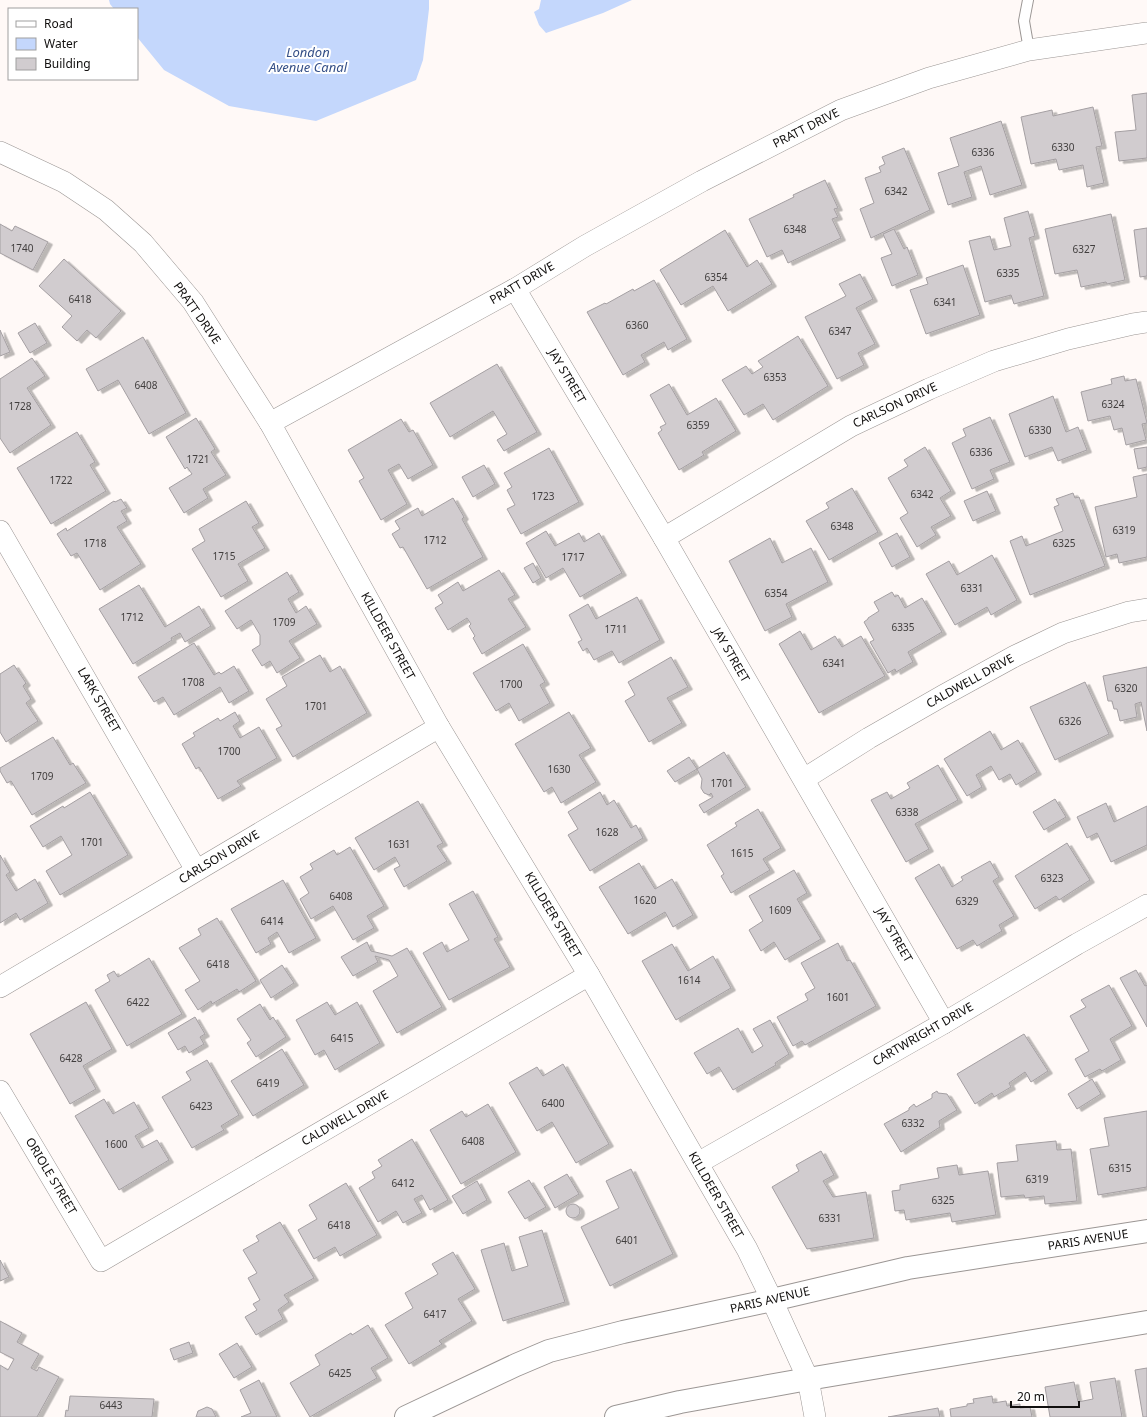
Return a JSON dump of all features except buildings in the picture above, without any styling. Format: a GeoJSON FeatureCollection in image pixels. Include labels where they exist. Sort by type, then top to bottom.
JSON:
{"type":"FeatureCollection","features":[{"type":"Feature","properties":{"kind":"street","name":"PRATT DRIVE"},"geometry":{"type":"LineString","coordinates":[[0,152],[64,182],[106,210],[143,243],[192,302],[270,423],[515,289],[585,246],[702,181],[841,110],[929,78],[1029,50],[1147,33]]}},
{"type":"Feature","properties":{"kind":"street","name":"JAY STREET"},"geometry":{"type":"LineString","coordinates":[[515,289],[664,538],[944,1023]]}},
{"type":"Feature","properties":{"kind":"street","name":"CARLSON DRIVE"},"geometry":{"type":"LineString","coordinates":[[664,538],[851,426],[929,388],[994,361],[1068,338],[1147,322]]}},
{"type":"Feature","properties":{"kind":"street","name":"KILLDEER STREET"},"geometry":{"type":"LineString","coordinates":[[270,423],[439,727],[589,975],[747,1249],[808,1379],[814,1417]]}},
{"type":"Feature","properties":{"kind":"street","name":"LARK STREET"},"geometry":{"type":"LineString","coordinates":[[0,531],[196,870]]}},
{"type":"Feature","properties":{"kind":"street","name":"CALDWELL DRIVE"},"geometry":{"type":"LineString","coordinates":[[804,779],[870,738],[1014,656],[1063,633],[1129,612],[1147,609]]}},
{"type":"Feature","properties":{"kind":"street","name":"CARLSON DRIVE"},"geometry":{"type":"LineString","coordinates":[[0,987],[439,727]]}},
{"type":"Feature","properties":{"kind":"street","name":"CARTWRIGHT DRIVE"},"geometry":{"type":"LineString","coordinates":[[698,1163],[1147,905]]}},
{"type":"Feature","properties":{"kind":"street","name":"CALDWELL DRIVE"},"geometry":{"type":"LineString","coordinates":[[101,1261],[589,975]]}},
{"type":"Feature","properties":{"kind":"street","name":"ORIOLE STREET"},"geometry":{"type":"LineString","coordinates":[[0,1091],[101,1261]]}},
{"type":"Feature","properties":{"kind":"street","name":"PARIS AVENUE"},"geometry":{"type":"LineString","coordinates":[[406,1417],[516,1365],[549,1352],[623,1332],[772,1300],[908,1268],[1147,1231]]}},
{"type":"Feature","properties":{"kind":"street"},"geometry":{"type":"LineString","coordinates":[[616,1417],[680,1402],[808,1379],[1147,1322]]}},
{"type":"Feature","properties":{"kind":"lane"},"geometry":{"type":"LineString","coordinates":[[1028,0],[1024,21],[1029,50]]}},
{"type":"Feature","properties":{"kind":"water","name":"London Avenue Canal"},"geometry":{"type":"Polygon","coordinates":[[[109,0],[429,0],[429,9],[423,60],[416,80],[316,121],[229,106],[164,70],[138,38],[138,8],[113,8],[109,0]]]}},
{"type":"Feature","properties":{"kind":"water"},"geometry":{"type":"Polygon","coordinates":[[[541,0],[632,0],[603,13],[546,33],[539,25],[534,12],[539,9],[541,0]]]}}]}
